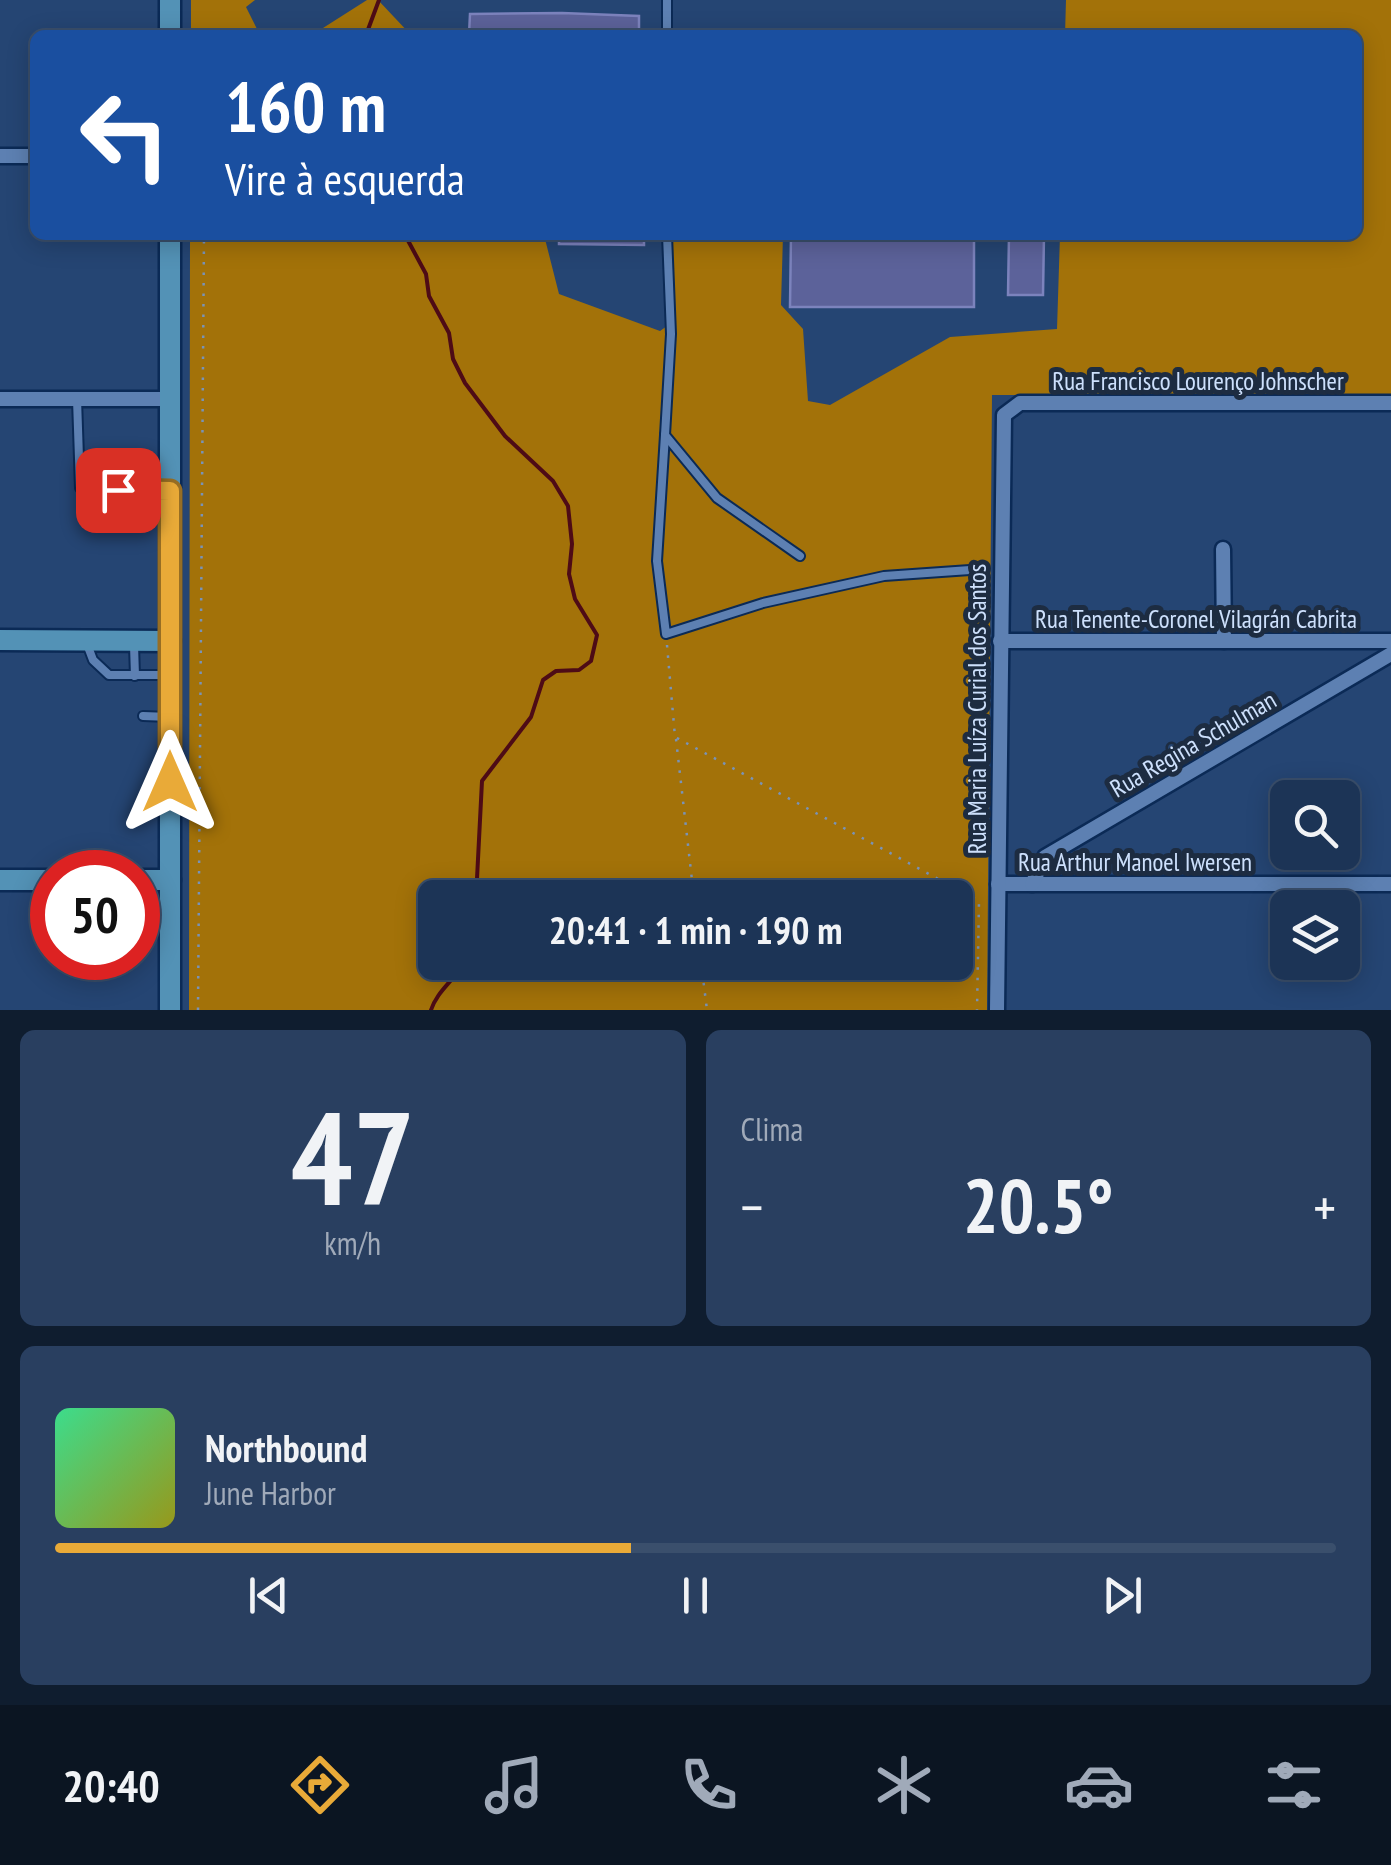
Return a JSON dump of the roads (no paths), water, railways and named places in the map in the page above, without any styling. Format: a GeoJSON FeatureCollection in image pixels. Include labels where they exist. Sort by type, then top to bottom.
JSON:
{"type":"FeatureCollection","features":[{"type":"Feature","properties":{"kind":"main road"},"geometry":{"type":"LineString","coordinates":[[170,0],[170,30]]}},
{"type":"Feature","properties":{"kind":"main road"},"geometry":{"type":"LineString","coordinates":[[170,240],[170,1010]]}},
{"type":"Feature","properties":{"kind":"main road"},"geometry":{"type":"LineString","coordinates":[[0,640],[170,640]]}},
{"type":"Feature","properties":{"kind":"main road"},"geometry":{"type":"LineString","coordinates":[[0,880],[30,880]]}},
{"type":"Feature","properties":{"kind":"main road"},"geometry":{"type":"LineString","coordinates":[[160,880],[170,880]]}},
{"type":"Feature","properties":{"kind":"street"},"geometry":{"type":"LineString","coordinates":[[0,156],[30,156]]}},
{"type":"Feature","properties":{"kind":"street"},"geometry":{"type":"LineString","coordinates":[[0,399],[170,399]]}},
{"type":"Feature","properties":{"kind":"street","name":"Rua Francisco Lourenço Johnscher"},"geometry":{"type":"LineString","coordinates":[[1008,410],[1020,404],[1391,403]]}},
{"type":"Feature","properties":{"kind":"street","name":"Rua Maria Luíza Curial dos Santos"},"geometry":{"type":"LineString","coordinates":[[997,1010],[1002,426],[1008,410]]}},
{"type":"Feature","properties":{"kind":"street"},"geometry":{"type":"LineString","coordinates":[[1222,549],[1224,641]]}},
{"type":"Feature","properties":{"kind":"street","name":"Rua Tenente-Coronel Vilagrán Cabrita"},"geometry":{"type":"LineString","coordinates":[[1000,641],[1391,642]]}},
{"type":"Feature","properties":{"kind":"street","name":"Rua Regina Schulman"},"geometry":{"type":"LineString","coordinates":[[1032,884],[1045,857],[1391,654]]}},
{"type":"Feature","properties":{"kind":"street","name":"Rua Arthur Manoel Iwersen"},"geometry":{"type":"LineString","coordinates":[[998,884],[1391,884]]}},
{"type":"Feature","properties":{"kind":"lane"},"geometry":{"type":"LineString","coordinates":[[666,30],[667,0]]}},
{"type":"Feature","properties":{"kind":"lane"},"geometry":{"type":"LineString","coordinates":[[668,240],[671,334],[658,561],[666,634],[763,604],[884,576],[970,570]]}},
{"type":"Feature","properties":{"kind":"lane"},"geometry":{"type":"LineString","coordinates":[[77,399],[80,488],[170,491]]}},
{"type":"Feature","properties":{"kind":"lane"},"geometry":{"type":"LineString","coordinates":[[665,435],[718,498],[800,556]]}},
{"type":"Feature","properties":{"kind":"lane"},"geometry":{"type":"LineString","coordinates":[[86,640],[93,660],[109,676],[170,675]]}},
{"type":"Feature","properties":{"kind":"lane"},"geometry":{"type":"LineString","coordinates":[[131,678],[134,640]]}},
{"type":"Feature","properties":{"kind":"lane"},"geometry":{"type":"LineString","coordinates":[[143,716],[170,716]]}},
{"type":"Feature","properties":{"kind":"waterway"},"geometry":{"type":"LineString","coordinates":[[368,30],[379,0]]}},
{"type":"Feature","properties":{"kind":"waterway"},"geometry":{"type":"LineString","coordinates":[[408,240],[426,274],[429,296],[449,333],[453,359],[465,383],[505,436],[553,481],[568,506],[572,544],[569,574],[575,599],[597,635],[591,661],[579,670],[556,671],[543,680],[531,717],[482,781],[477,880]]}},
{"type":"Feature","properties":{"kind":"waterway"},"geometry":{"type":"LineString","coordinates":[[431,1010],[451,980]]}}]}
